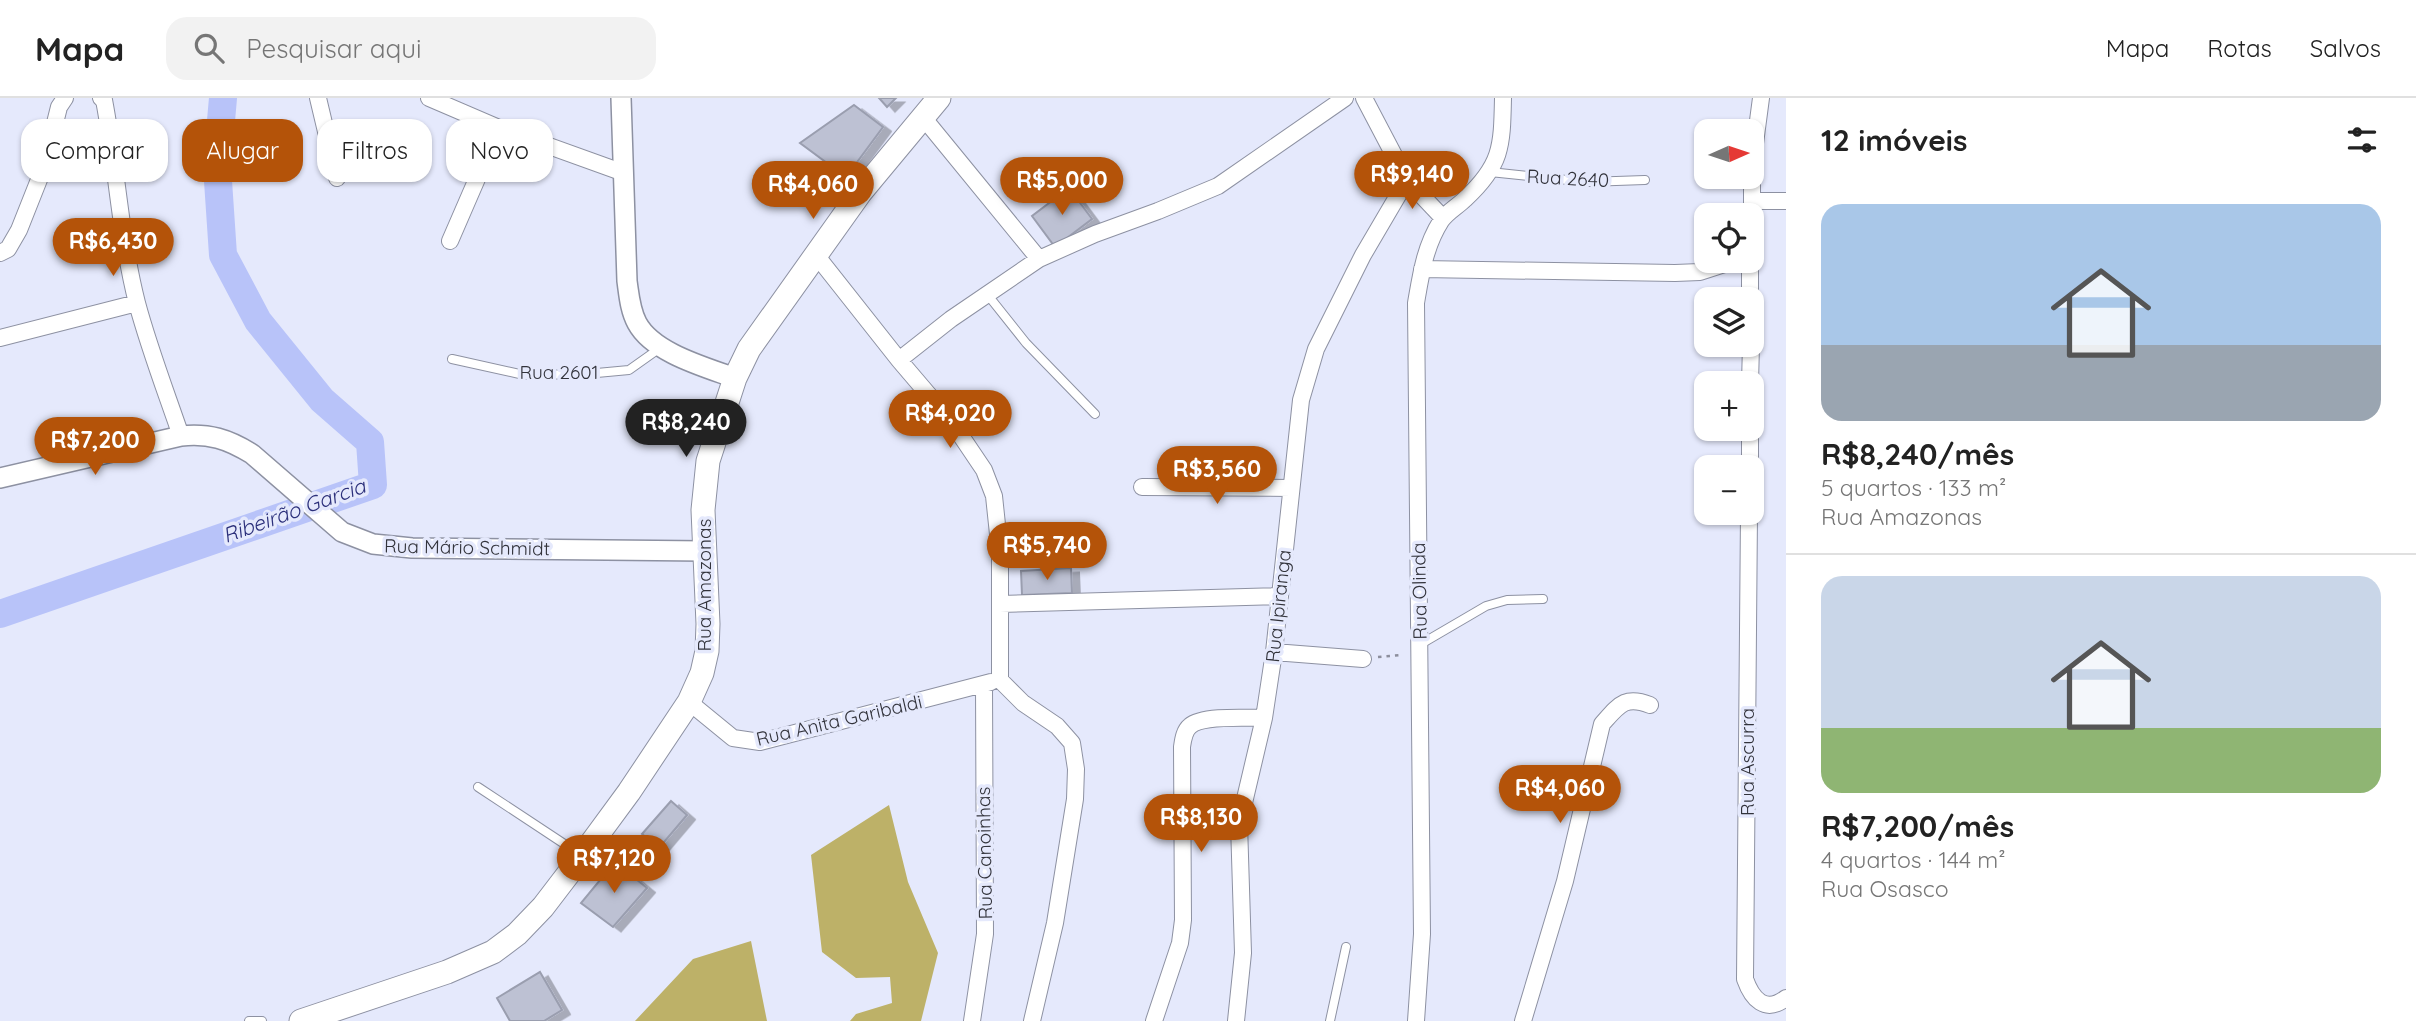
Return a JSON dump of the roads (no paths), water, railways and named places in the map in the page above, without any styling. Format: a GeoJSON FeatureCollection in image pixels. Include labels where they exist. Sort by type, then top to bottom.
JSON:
{"type":"FeatureCollection","features":[{"type":"Feature","properties":{"kind":"main road","name":"Rua Amazonas"},"geometry":{"type":"LineString","coordinates":[[301,1021],[447,972],[493,952],[517,934],[534,916],[629,792],[689,702],[702,673],[707,651],[708,624],[703,510],[708,460],[735,377],[749,349],[860,193],[934,103]]}},
{"type":"Feature","properties":{"kind":"street"},"geometry":{"type":"LineString","coordinates":[[0,253],[8,249],[19,230],[44,167],[59,107],[65,98]]}},
{"type":"Feature","properties":{"kind":"street"},"geometry":{"type":"LineString","coordinates":[[101,98],[104,100],[114,152],[118,207],[137,303],[181,436]]}},
{"type":"Feature","properties":{"kind":"street"},"geometry":{"type":"LineString","coordinates":[[318,98],[323,119]]}},
{"type":"Feature","properties":{"kind":"street"},"geometry":{"type":"LineString","coordinates":[[429,98],[478,119]]}},
{"type":"Feature","properties":{"kind":"street"},"geometry":{"type":"LineString","coordinates":[[621,98],[627,281],[631,306],[638,325],[660,348],[735,377]]}},
{"type":"Feature","properties":{"kind":"street"},"geometry":{"type":"LineString","coordinates":[[899,360],[987,293],[1039,259],[1218,186],[1345,98]]}},
{"type":"Feature","properties":{"kind":"street"},"geometry":{"type":"LineString","coordinates":[[1364,98],[1407,180],[1443,218],[1465,199],[1490,172],[1496,161],[1502,134],[1503,98]]}},
{"type":"Feature","properties":{"kind":"street"},"geometry":{"type":"LineString","coordinates":[[1761,98],[1752,166],[1753,201],[1786,201]]}},
{"type":"Feature","properties":{"kind":"street"},"geometry":{"type":"LineString","coordinates":[[934,103],[1039,259]]}},
{"type":"Feature","properties":{"kind":"street"},"geometry":{"type":"LineString","coordinates":[[553,147],[624,173]]}},
{"type":"Feature","properties":{"kind":"street","name":"Rua Ipiranga"},"geometry":{"type":"LineString","coordinates":[[1236,1021],[1243,953],[1238,824],[1264,718],[1274,652],[1301,400],[1316,349],[1363,255],[1407,180]]}},
{"type":"Feature","properties":{"kind":"street"},"geometry":{"type":"LineString","coordinates":[[450,241],[476,182]]}},
{"type":"Feature","properties":{"kind":"street","name":"Rua Olinda"},"geometry":{"type":"LineString","coordinates":[[1416,1021],[1422,934],[1416,303],[1427,248],[1443,218]]}},
{"type":"Feature","properties":{"kind":"street"},"geometry":{"type":"LineString","coordinates":[[816,255],[951,421],[984,470],[994,496],[1000,553],[1000,680],[1023,703],[1058,726],[1072,743],[1076,769],[1075,799],[1055,923],[1032,1021]]}},
{"type":"Feature","properties":{"kind":"street"},"geometry":{"type":"LineString","coordinates":[[1422,269],[1694,272]]}},
{"type":"Feature","properties":{"kind":"street"},"geometry":{"type":"LineString","coordinates":[[0,338],[137,303]]}},
{"type":"Feature","properties":{"kind":"street","name":"Rua Mário Schmidt"},"geometry":{"type":"LineString","coordinates":[[0,478],[181,436],[201,434],[220,437],[252,454],[342,532],[373,544],[412,548],[705,551]]}},
{"type":"Feature","properties":{"kind":"street"},"geometry":{"type":"LineString","coordinates":[[1142,487],[1291,488]]}},
{"type":"Feature","properties":{"kind":"street","name":"Rua Ascurra"},"geometry":{"type":"LineString","coordinates":[[1749,525],[1745,979],[1751,996],[1763,1003],[1780,1003],[1786,999]]}},
{"type":"Feature","properties":{"kind":"street"},"geometry":{"type":"LineString","coordinates":[[1000,604],[1279,596]]}},
{"type":"Feature","properties":{"kind":"street"},"geometry":{"type":"LineString","coordinates":[[1274,652],[1363,659]]}},
{"type":"Feature","properties":{"kind":"street","name":"Rua Anita Garibaldi"},"geometry":{"type":"LineString","coordinates":[[689,702],[733,738],[760,742],[1000,680]]}},
{"type":"Feature","properties":{"kind":"street","name":"Rua Canoinhas"},"geometry":{"type":"LineString","coordinates":[[972,1021],[985,933],[984,684]]}},
{"type":"Feature","properties":{"kind":"street"},"geometry":{"type":"LineString","coordinates":[[1523,1021],[1565,881],[1602,724],[1620,704],[1636,700],[1650,705]]}},
{"type":"Feature","properties":{"kind":"street"},"geometry":{"type":"LineString","coordinates":[[1154,1021],[1180,943],[1183,920],[1184,733],[1190,725],[1201,721],[1264,718]]}},
{"type":"Feature","properties":{"kind":"lane","name":"Rua 2640"},"geometry":{"type":"LineString","coordinates":[[1490,172],[1587,181],[1645,180]]}},
{"type":"Feature","properties":{"kind":"lane"},"geometry":{"type":"LineString","coordinates":[[987,293],[1026,343],[1095,414]]}},
{"type":"Feature","properties":{"kind":"lane","name":"Rua 2601"},"geometry":{"type":"LineString","coordinates":[[452,359],[524,375],[586,374],[629,370],[660,348]]}},
{"type":"Feature","properties":{"kind":"lane"},"geometry":{"type":"LineString","coordinates":[[1420,650],[1486,606],[1507,600],[1543,599]]}},
{"type":"Feature","properties":{"kind":"lane"},"geometry":{"type":"LineString","coordinates":[[478,788],[582,856]]}},
{"type":"Feature","properties":{"kind":"lane"},"geometry":{"type":"LineString","coordinates":[[1330,1021],[1346,947]]}},
{"type":"Feature","properties":{"kind":"lane"},"geometry":{"type":"LineString","coordinates":[[249,1021],[262,1021]]}},
{"type":"Feature","properties":{"kind":"waterway","name":"Ribeirão Garcia"},"geometry":{"type":"LineString","coordinates":[[0,614],[373,485],[370,442],[322,400],[258,321],[223,255],[217,166],[223,98]]}}]}
